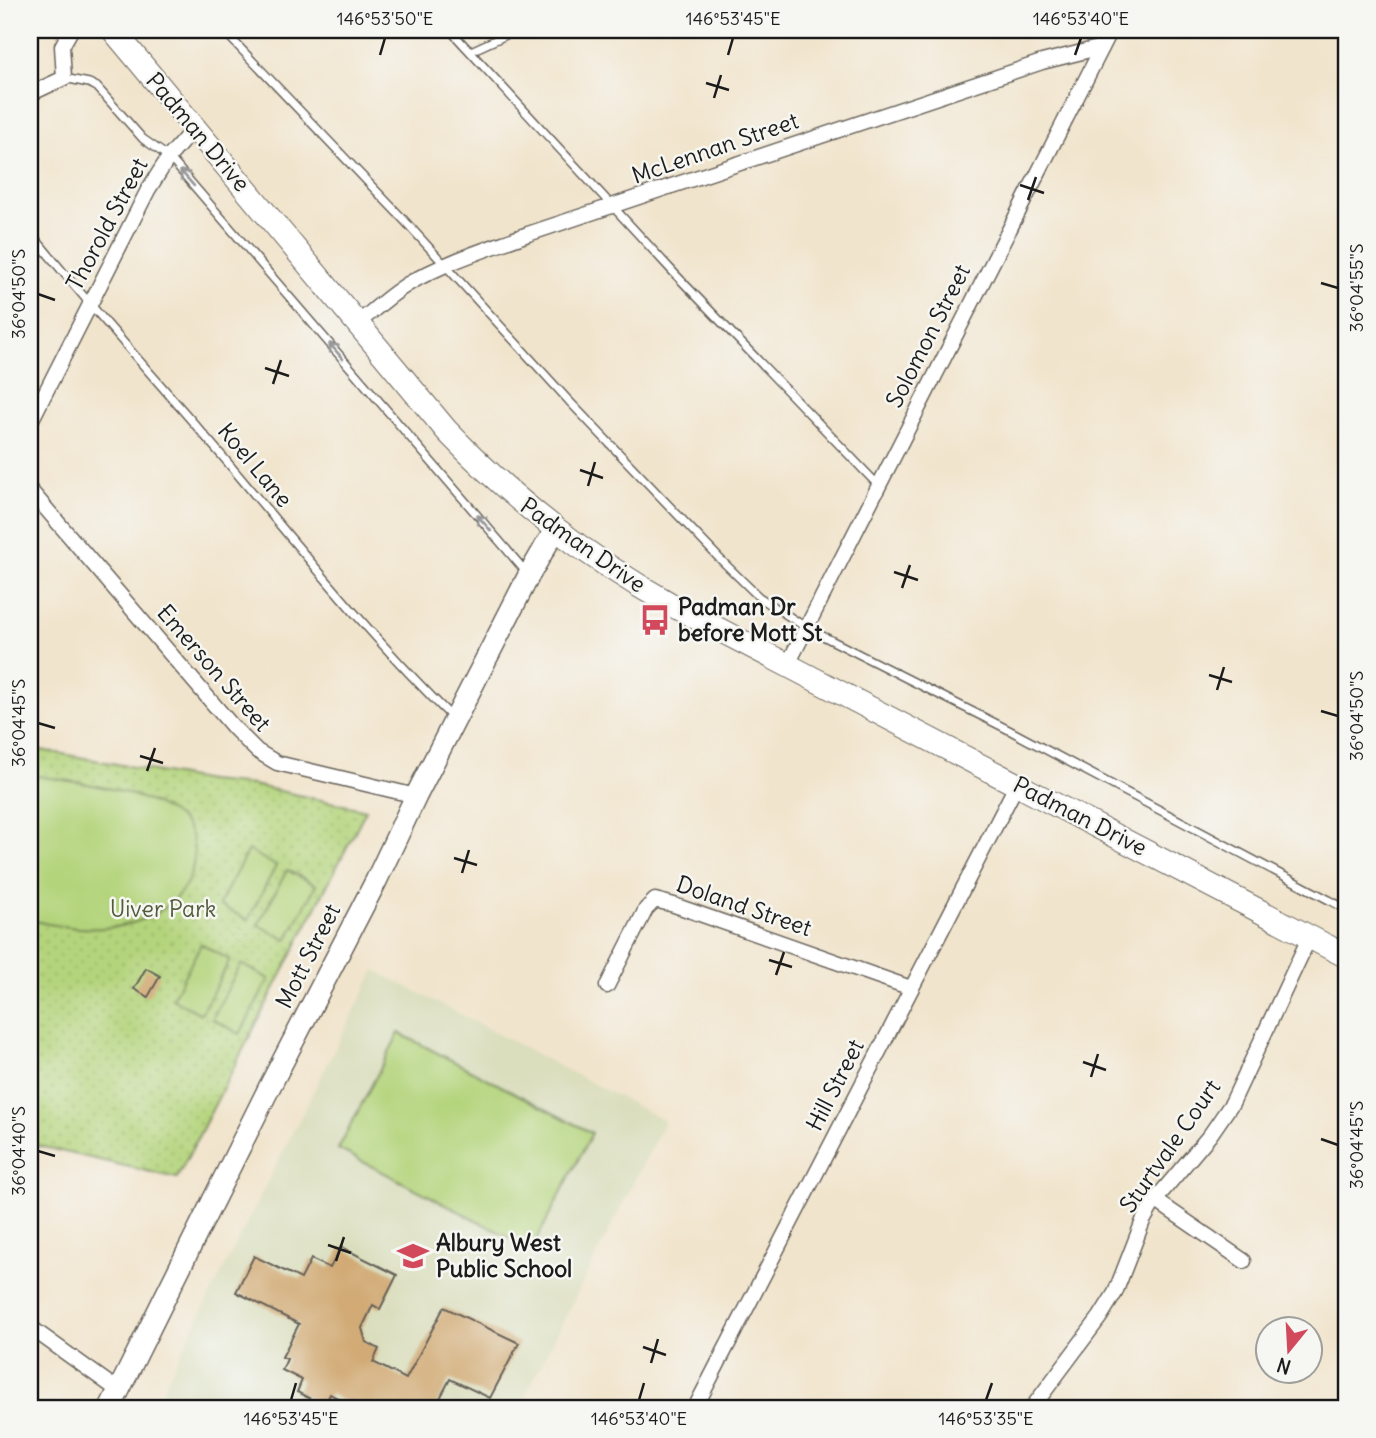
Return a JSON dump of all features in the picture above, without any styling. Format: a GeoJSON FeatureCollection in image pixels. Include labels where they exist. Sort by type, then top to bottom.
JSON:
{"type":"FeatureCollection","features":[{"type":"Feature","properties":{"kind":"main road","name":"Padman Drive"},"geometry":{"type":"LineString","coordinates":[[113,30],[447,431],[483,469],[555,530],[629,580],[1346,956]]}},
{"type":"Feature","properties":{"kind":"street"},"geometry":{"type":"LineString","coordinates":[[30,94],[64,78],[62,46],[71,30]]}},
{"type":"Feature","properties":{"kind":"street","name":"Solomon Street"},"geometry":{"type":"LineString","coordinates":[[788,664],[1111,30]]}},
{"type":"Feature","properties":{"kind":"street","name":"McLennan Street"},"geometry":{"type":"LineString","coordinates":[[357,324],[396,292],[445,266],[528,234],[1042,62],[1102,47]]}},
{"type":"Feature","properties":{"kind":"street","name":"Thorold Street"},"geometry":{"type":"LineString","coordinates":[[30,423],[148,190],[169,157],[195,127]]}},
{"type":"Feature","properties":{"kind":"street","name":"Emerson Street"},"geometry":{"type":"LineString","coordinates":[[30,490],[234,728],[257,751],[277,763],[416,796]]}},
{"type":"Feature","properties":{"kind":"street","name":"Mott Street"},"geometry":{"type":"LineString","coordinates":[[115,1400],[270,1086],[376,881],[416,796],[529,575],[555,530]]}},
{"type":"Feature","properties":{"kind":"street","name":"Hill Street"},"geometry":{"type":"LineString","coordinates":[[695,1408],[1017,784]]}},
{"type":"Feature","properties":{"kind":"street","name":"Doland Street"},"geometry":{"type":"LineString","coordinates":[[607,986],[646,909],[655,900],[911,988]]}},
{"type":"Feature","properties":{"kind":"street","name":"Sturtvale Court"},"geometry":{"type":"LineString","coordinates":[[1032,1408],[1115,1293],[1143,1221],[1155,1200],[1210,1135],[1232,1103],[1310,936]]}},
{"type":"Feature","properties":{"kind":"street"},"geometry":{"type":"LineString","coordinates":[[1155,1200],[1244,1261]]}},
{"type":"Feature","properties":{"kind":"street"},"geometry":{"type":"LineString","coordinates":[[30,1327],[115,1400]]}},
{"type":"Feature","properties":{"kind":"lane"},"geometry":{"type":"LineString","coordinates":[[223,30],[741,581],[779,612],[1007,729],[1346,909]]}},
{"type":"Feature","properties":{"kind":"lane"},"geometry":{"type":"LineString","coordinates":[[450,30],[747,349],[878,485]]}},
{"type":"Feature","properties":{"kind":"lane"},"geometry":{"type":"LineString","coordinates":[[471,51],[517,30]]}},
{"type":"Feature","properties":{"kind":"lane"},"geometry":{"type":"LineString","coordinates":[[64,78],[97,87],[144,139],[169,157],[529,575]]}},
{"type":"Feature","properties":{"kind":"lane","name":"Koel Lane"},"geometry":{"type":"LineString","coordinates":[[30,232],[89,305],[189,416],[402,668],[455,719]]}},
{"type":"Feature","properties":{"kind":"shaded area","name":"Albury West Public School"},"geometry":{"type":"Polygon","coordinates":[[[375,970],[665,1121],[519,1408],[192,1408],[161,1392],[375,970]]]}},
{"type":"Feature","properties":{"kind":"green space","name":"Uiver Park"},"geometry":{"type":"Polygon","coordinates":[[[30,748],[208,781],[253,785],[366,810],[177,1178],[30,1144],[30,748]]]}},
{"type":"Feature","properties":{"kind":"green space"},"geometry":{"type":"Polygon","coordinates":[[[30,775],[123,792],[158,805],[183,822],[193,842],[194,854],[188,880],[173,901],[151,916],[113,927],[77,928],[30,920],[30,775]]]}},
{"type":"Feature","properties":{"kind":"green space"},"geometry":{"type":"Polygon","coordinates":[[[248,850],[276,866],[248,920],[219,905],[248,850]]]}},
{"type":"Feature","properties":{"kind":"green space"},"geometry":{"type":"Polygon","coordinates":[[[287,870],[316,885],[287,940],[258,925],[287,870]]]}},
{"type":"Feature","properties":{"kind":"green space"},"geometry":{"type":"Polygon","coordinates":[[[201,944],[230,960],[201,1014],[172,999],[201,944]]]}},
{"type":"Feature","properties":{"kind":"green space"},"geometry":{"type":"Polygon","coordinates":[[[241,964],[269,979],[240,1034],[212,1019],[241,964]]]}},
{"type":"Feature","properties":{"kind":"green space"},"geometry":{"type":"Polygon","coordinates":[[[399,1033],[592,1133],[532,1249],[338,1149],[399,1033]]]}},
{"type":"Feature","properties":{"kind":"building"},"geometry":{"type":"Polygon","coordinates":[[[146,968],[160,976],[148,997],[134,989],[146,968]]]}},
{"type":"Feature","properties":{"kind":"building"},"geometry":{"type":"Polygon","coordinates":[[[341,1247],[397,1275],[380,1309],[373,1305],[362,1328],[366,1342],[379,1349],[373,1362],[406,1379],[444,1307],[519,1343],[490,1398],[450,1379],[435,1408],[357,1408],[330,1394],[324,1406],[297,1392],[302,1380],[282,1370],[287,1359],[282,1357],[299,1324],[236,1292],[254,1256],[301,1279],[311,1259],[330,1268],[341,1247]]]}},
{"type":"Feature","properties":{"kind":"place","name":"Padman Dr before Mott St"},"geometry":{"type":"Point","coordinates":[655,620]}},
{"type":"Feature","properties":{"kind":"place","name":"Albury West Public School"},"geometry":{"type":"Point","coordinates":[413,1256]}}]}
